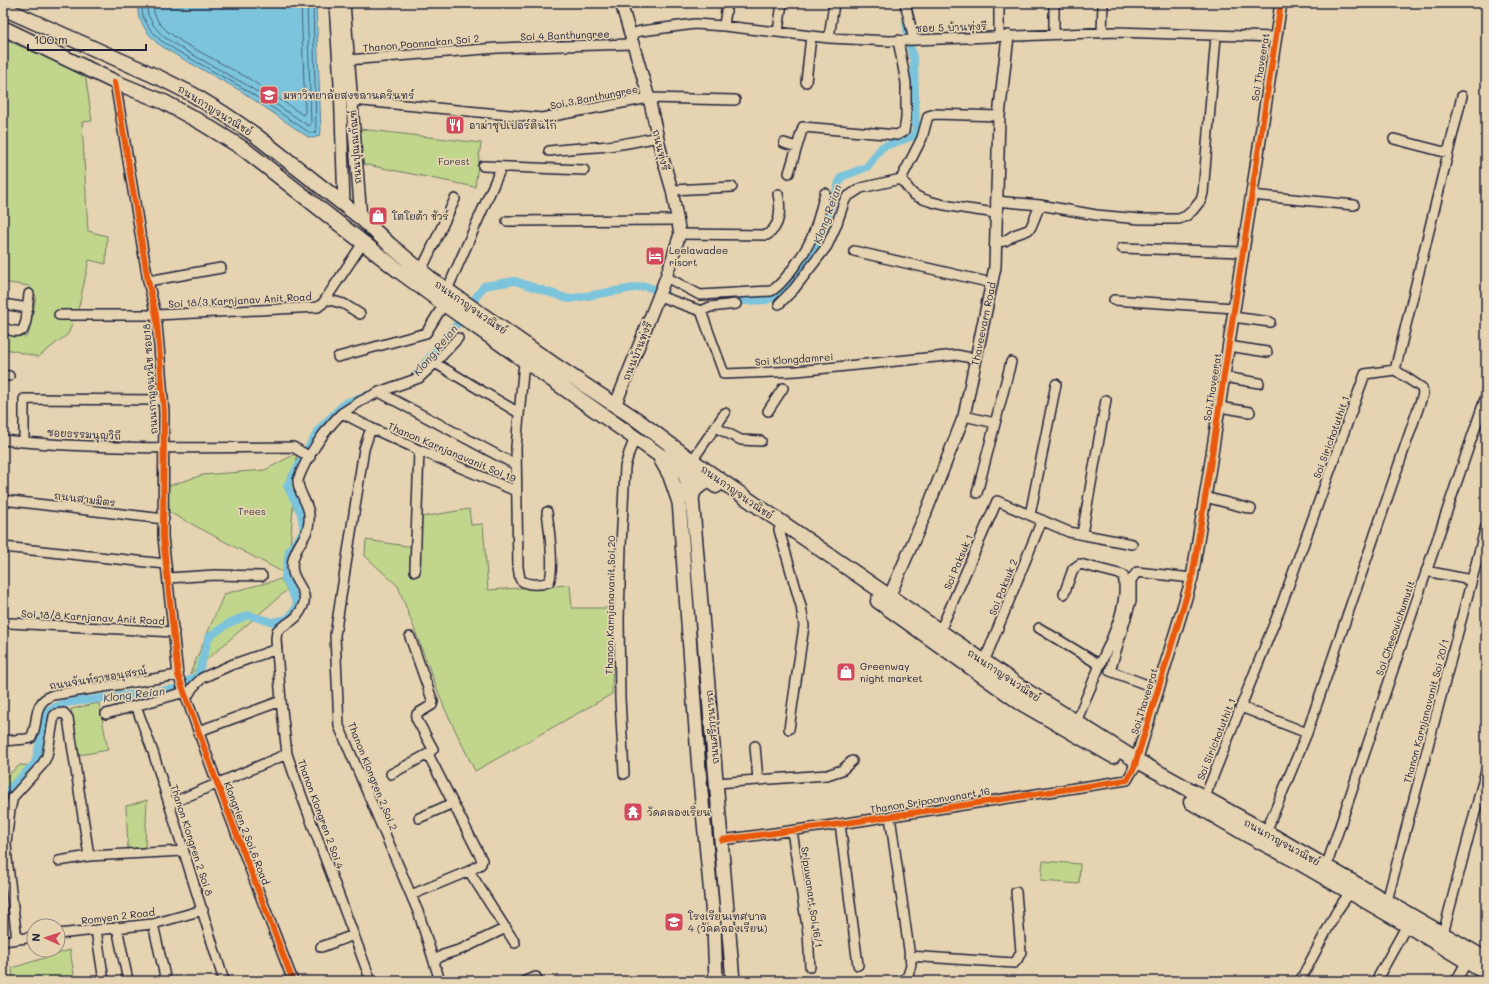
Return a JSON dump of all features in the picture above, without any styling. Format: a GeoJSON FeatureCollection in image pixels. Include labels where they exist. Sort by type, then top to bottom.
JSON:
{"type":"FeatureCollection","features":[{"type":"Feature","properties":{"kind":"main road","name":"ถนนกาญจนวณิชย์"},"geometry":{"type":"LineString","coordinates":[[3,8],[162,79],[192,94],[254,134],[361,218],[421,271],[449,299]]}},
{"type":"Feature","properties":{"kind":"main road","name":"ถนนกาญจนวณิชย์"},"geometry":{"type":"LineString","coordinates":[[3,28],[115,82],[164,102],[244,149],[363,243],[449,299],[479,321],[636,419],[691,460],[711,478],[778,530],[1021,703],[1266,832],[1387,901],[1409,920],[1470,956],[1486,959]]}},
{"type":"Feature","properties":{"kind":"main road"},"geometry":{"type":"LineString","coordinates":[[334,220],[344,205]]}},
{"type":"Feature","properties":{"kind":"main road"},"geometry":{"type":"LineString","coordinates":[[351,233],[361,218]]}},
{"type":"Feature","properties":{"kind":"main road","name":"ถนนกาญจนวณิชย์"},"geometry":{"type":"LineString","coordinates":[[479,321],[524,362],[685,474],[711,478],[940,631],[1025,690],[1076,722],[1135,764],[1244,833],[1350,892],[1409,920],[1443,934],[1470,956],[1486,973]]}},
{"type":"Feature","properties":{"kind":"main road"},"geometry":{"type":"LineString","coordinates":[[669,444],[680,461],[685,474]]}},
{"type":"Feature","properties":{"kind":"main road"},"geometry":{"type":"LineString","coordinates":[[658,454],[686,499],[696,488],[711,478]]}},
{"type":"Feature","properties":{"kind":"main road","name":"ถนนศรีภูวนารถ"},"geometry":{"type":"LineString","coordinates":[[685,474],[700,770],[714,927],[716,981]]}},
{"type":"Feature","properties":{"kind":"main road","name":"ถนนศรีภูวนารถ"},"geometry":{"type":"LineString","coordinates":[[686,499],[714,750],[733,981]]}},
{"type":"Feature","properties":{"kind":"main road"},"geometry":{"type":"LineString","coordinates":[[699,751],[714,750]]}},
{"type":"Feature","properties":{"kind":"street","name":"ถนนปุณณกัณฑ์"},"geometry":{"type":"LineString","coordinates":[[336,3],[343,61],[352,100],[361,218]]}},
{"type":"Feature","properties":{"kind":"street","name":"ถนนปุณณกัณฑ์"},"geometry":{"type":"LineString","coordinates":[[344,3],[344,205]]}},
{"type":"Feature","properties":{"kind":"street","name":"ถนนทุ่งรี"},"geometry":{"type":"LineString","coordinates":[[621,3],[649,98],[658,136],[660,152],[672,190],[680,234]]}},
{"type":"Feature","properties":{"kind":"street"},"geometry":{"type":"LineString","coordinates":[[724,26],[727,3]]}},
{"type":"Feature","properties":{"kind":"street"},"geometry":{"type":"LineString","coordinates":[[778,32],[782,3]]}},
{"type":"Feature","properties":{"kind":"street"},"geometry":{"type":"LineString","coordinates":[[829,38],[834,3]]}},
{"type":"Feature","properties":{"kind":"street"},"geometry":{"type":"LineString","coordinates":[[905,3],[914,40]]}},
{"type":"Feature","properties":{"kind":"street"},"geometry":{"type":"LineString","coordinates":[[999,3],[1003,36]]}},
{"type":"Feature","properties":{"kind":"street"},"geometry":{"type":"LineString","coordinates":[[1054,3],[1054,34]]}},
{"type":"Feature","properties":{"kind":"street"},"geometry":{"type":"LineString","coordinates":[[1102,33],[1103,3]]}},
{"type":"Feature","properties":{"kind":"street","name":"Soi Thaveerat"},"geometry":{"type":"LineString","coordinates":[[1135,764],[1192,578],[1224,378],[1280,3]]}},
{"type":"Feature","properties":{"kind":"street","name":"ซอย 5 บ้านทุ่งรี"},"geometry":{"type":"LineString","coordinates":[[632,39],[647,30],[695,24],[829,38],[898,40],[1115,32],[1275,37]]}},
{"type":"Feature","properties":{"kind":"street"},"geometry":{"type":"LineString","coordinates":[[806,82],[811,36]]}},
{"type":"Feature","properties":{"kind":"street","name":"Thaveevarn Road"},"geometry":{"type":"LineString","coordinates":[[889,597],[925,515],[964,416],[977,359],[995,267],[998,116],[1003,36]]}},
{"type":"Feature","properties":{"kind":"street"},"geometry":{"type":"LineString","coordinates":[[996,201],[1096,215],[1140,219],[1179,219],[1194,210],[1201,200],[1203,193],[1216,36]]}},
{"type":"Feature","properties":{"kind":"street","name":"Soi 4 Banthungree"},"geometry":{"type":"LineString","coordinates":[[497,48],[632,39]]}},
{"type":"Feature","properties":{"kind":"street"},"geometry":{"type":"LineString","coordinates":[[789,173],[803,127],[897,135],[904,131],[906,118],[906,83],[898,40]]}},
{"type":"Feature","properties":{"kind":"street","name":"Thanon Poonnakan Soi 2"},"geometry":{"type":"LineString","coordinates":[[343,61],[497,48]]}},
{"type":"Feature","properties":{"kind":"street","name":"ถนนกาญจนวนิช ซอย18"},"geometry":{"type":"LineString","coordinates":[[115,82],[148,281],[156,315],[163,400],[165,448],[163,537],[179,676],[185,693]]}},
{"type":"Feature","properties":{"kind":"street"},"geometry":{"type":"LineString","coordinates":[[1266,832],[1307,733],[1423,394],[1422,388],[1395,370],[1462,96]]}},
{"type":"Feature","properties":{"kind":"street","name":"Soi 3 Banthungree"},"geometry":{"type":"LineString","coordinates":[[352,100],[542,118],[649,98],[735,100]]}},
{"type":"Feature","properties":{"kind":"street"},"geometry":{"type":"LineString","coordinates":[[901,179],[922,138],[928,116],[935,114],[998,116]]}},
{"type":"Feature","properties":{"kind":"street"},"geometry":{"type":"LineString","coordinates":[[549,151],[597,147],[633,142],[658,136]]}},
{"type":"Feature","properties":{"kind":"street"},"geometry":{"type":"LineString","coordinates":[[1394,139],[1448,153]]}},
{"type":"Feature","properties":{"kind":"street"},"geometry":{"type":"LineString","coordinates":[[784,143],[796,147]]}},
{"type":"Feature","properties":{"kind":"street"},"geometry":{"type":"LineString","coordinates":[[484,166],[501,168],[584,170]]}},
{"type":"Feature","properties":{"kind":"street"},"geometry":{"type":"LineString","coordinates":[[338,358],[426,334],[449,299],[501,168]]}},
{"type":"Feature","properties":{"kind":"street"},"geometry":{"type":"LineString","coordinates":[[901,179],[913,194],[922,199],[995,213]]}},
{"type":"Feature","properties":{"kind":"street"},"geometry":{"type":"LineString","coordinates":[[779,304],[794,289],[827,243],[836,226],[847,197],[861,188],[901,179]]}},
{"type":"Feature","properties":{"kind":"street"},"geometry":{"type":"LineString","coordinates":[[672,190],[732,187]]}},
{"type":"Feature","properties":{"kind":"street"},"geometry":{"type":"LineString","coordinates":[[665,281],[700,295],[771,291],[779,285],[813,239],[825,193]]}},
{"type":"Feature","properties":{"kind":"street"},"geometry":{"type":"LineString","coordinates":[[736,304],[710,307],[701,311],[659,296],[680,234],[766,235],[773,230],[780,213],[778,194]]}},
{"type":"Feature","properties":{"kind":"street"},"geometry":{"type":"LineString","coordinates":[[1251,195],[1354,205]]}},
{"type":"Feature","properties":{"kind":"street"},"geometry":{"type":"LineString","coordinates":[[421,271],[455,199]]}},
{"type":"Feature","properties":{"kind":"street"},"geometry":{"type":"LineString","coordinates":[[995,242],[1005,241],[1014,235],[1028,230],[1031,227],[1040,206]]}},
{"type":"Feature","properties":{"kind":"street"},"geometry":{"type":"LineString","coordinates":[[507,221],[677,220]]}},
{"type":"Feature","properties":{"kind":"street"},"geometry":{"type":"LineString","coordinates":[[813,239],[827,243]]}},
{"type":"Feature","properties":{"kind":"street","name":"Soi 18/3 Karnjanav Anit Road"},"geometry":{"type":"LineString","coordinates":[[59,315],[156,315],[316,307],[320,306],[326,299],[363,243]]}},
{"type":"Feature","properties":{"kind":"street"},"geometry":{"type":"LineString","coordinates":[[1122,248],[1242,252]]}},
{"type":"Feature","properties":{"kind":"street"},"geometry":{"type":"LineString","coordinates":[[854,251],[992,283]]}},
{"type":"Feature","properties":{"kind":"street"},"geometry":{"type":"LineString","coordinates":[[148,281],[221,268]]}},
{"type":"Feature","properties":{"kind":"street"},"geometry":{"type":"LineString","coordinates":[[3,328],[13,331],[22,331],[25,327],[29,294]]}},
{"type":"Feature","properties":{"kind":"street","name":"ถนนบ้านทุ่งรี"},"geometry":{"type":"LineString","coordinates":[[615,406],[659,296]]}},
{"type":"Feature","properties":{"kind":"street"},"geometry":{"type":"LineString","coordinates":[[326,299],[344,304],[360,314]]}},
{"type":"Feature","properties":{"kind":"street"},"geometry":{"type":"LineString","coordinates":[[1114,300],[1234,312],[1270,322]]}},
{"type":"Feature","properties":{"kind":"street"},"geometry":{"type":"LineString","coordinates":[[3,304],[28,308]]}},
{"type":"Feature","properties":{"kind":"street","name":"Soi Klongdamrei"},"geometry":{"type":"LineString","coordinates":[[701,311],[724,374],[797,371],[956,355],[977,359]]}},
{"type":"Feature","properties":{"kind":"street"},"geometry":{"type":"LineString","coordinates":[[309,456],[332,422],[342,413],[379,392],[415,380],[436,363],[458,338]]}},
{"type":"Feature","properties":{"kind":"street"},"geometry":{"type":"LineString","coordinates":[[1228,346],[1267,352]]}},
{"type":"Feature","properties":{"kind":"street","name":"Thanon Karnjanavanit Soi 19"},"geometry":{"type":"LineString","coordinates":[[342,413],[419,450],[516,491],[516,448],[524,362]]}},
{"type":"Feature","properties":{"kind":"street"},"geometry":{"type":"LineString","coordinates":[[977,493],[1011,362]]}},
{"type":"Feature","properties":{"kind":"street"},"geometry":{"type":"LineString","coordinates":[[436,363],[519,413]]}},
{"type":"Feature","properties":{"kind":"street","name":"Soi Sirichotuthit 1"},"geometry":{"type":"LineString","coordinates":[[1204,799],[1280,609],[1365,374],[1395,370]]}},
{"type":"Feature","properties":{"kind":"street"},"geometry":{"type":"LineString","coordinates":[[1224,378],[1259,383]]}},
{"type":"Feature","properties":{"kind":"street"},"geometry":{"type":"LineString","coordinates":[[1056,384],[1030,515],[1069,532],[1132,544]]}},
{"type":"Feature","properties":{"kind":"street"},"geometry":{"type":"LineString","coordinates":[[768,411],[783,388]]}},
{"type":"Feature","properties":{"kind":"street"},"geometry":{"type":"LineString","coordinates":[[379,392],[516,465]]}},
{"type":"Feature","properties":{"kind":"street","name":"Soi Cheeouichumutit"},"geometry":{"type":"LineString","coordinates":[[1326,867],[1486,396]]}},
{"type":"Feature","properties":{"kind":"street"},"geometry":{"type":"LineString","coordinates":[[24,442],[24,399],[163,400]]}},
{"type":"Feature","properties":{"kind":"street"},"geometry":{"type":"LineString","coordinates":[[1082,534],[1106,400]]}},
{"type":"Feature","properties":{"kind":"street"},"geometry":{"type":"LineString","coordinates":[[1219,408],[1250,412]]}},
{"type":"Feature","properties":{"kind":"street"},"geometry":{"type":"LineString","coordinates":[[685,474],[691,460],[725,413]]}},
{"type":"Feature","properties":{"kind":"street"},"geometry":{"type":"LineString","coordinates":[[964,416],[995,422]]}},
{"type":"Feature","properties":{"kind":"street"},"geometry":{"type":"LineString","coordinates":[[715,427],[741,440],[761,441]]}},
{"type":"Feature","properties":{"kind":"street","name":"Thanon Klongren 2 Soi 2"},"geometry":{"type":"LineString","coordinates":[[371,428],[364,449],[335,635],[339,726],[419,914],[440,981]]}},
{"type":"Feature","properties":{"kind":"street","name":"Thanon Karnjanavanit Soi 20"},"geometry":{"type":"LineString","coordinates":[[624,774],[621,722],[619,620],[625,468],[635,438]]}},
{"type":"Feature","properties":{"kind":"street","name":"ซอยธรรมนูญวิถี"},"geometry":{"type":"LineString","coordinates":[[3,440],[78,446],[165,448],[293,447],[309,456]]}},
{"type":"Feature","properties":{"kind":"street"},"geometry":{"type":"LineString","coordinates":[[415,571],[419,450]]}},
{"type":"Feature","properties":{"kind":"street","name":"Thanon Klongren 2 Soi 4"},"geometry":{"type":"LineString","coordinates":[[309,456],[298,483],[308,508],[309,524],[307,533],[299,545],[292,564],[292,574],[304,592],[304,600],[301,610],[296,617],[290,623],[277,631],[281,701],[287,754],[372,981]]}},
{"type":"Feature","properties":{"kind":"street"},"geometry":{"type":"LineString","coordinates":[[516,491],[519,574],[521,580],[526,584],[547,583],[551,579],[552,567],[547,512]]}},
{"type":"Feature","properties":{"kind":"street"},"geometry":{"type":"LineString","coordinates":[[1205,497],[1252,509]]}},
{"type":"Feature","properties":{"kind":"street","name":"ถนนสามมิตร"},"geometry":{"type":"LineString","coordinates":[[3,500],[164,519]]}},
{"type":"Feature","properties":{"kind":"street","name":"Soi Paksuk 1"},"geometry":{"type":"LineString","coordinates":[[940,631],[996,501],[1030,515]]}},
{"type":"Feature","properties":{"kind":"street","name":"Soi Paksuk 2"},"geometry":{"type":"LineString","coordinates":[[984,662],[1042,520]]}},
{"type":"Feature","properties":{"kind":"street","name":"Thanon Karnjanavanit Soi 20/1"},"geometry":{"type":"LineString","coordinates":[[1387,901],[1486,526]]}},
{"type":"Feature","properties":{"kind":"street"},"geometry":{"type":"LineString","coordinates":[[778,530],[799,600],[804,626],[789,729]]}},
{"type":"Feature","properties":{"kind":"street"},"geometry":{"type":"LineString","coordinates":[[3,547],[166,564]]}},
{"type":"Feature","properties":{"kind":"street"},"geometry":{"type":"LineString","coordinates":[[1064,594],[1073,569],[1080,564],[1123,575],[1124,599],[1117,627],[1076,722]]}},
{"type":"Feature","properties":{"kind":"street"},"geometry":{"type":"LineString","coordinates":[[1426,571],[1471,580]]}},
{"type":"Feature","properties":{"kind":"street"},"geometry":{"type":"LineString","coordinates":[[1158,690],[1110,671],[1131,601],[1131,580],[1136,572],[1192,578]]}},
{"type":"Feature","properties":{"kind":"street"},"geometry":{"type":"LineString","coordinates":[[168,578],[214,575],[262,576]]}},
{"type":"Feature","properties":{"kind":"street","name":"Soi 18/8 Karnjanav Anit Road"},"geometry":{"type":"LineString","coordinates":[[10,623],[174,632]]}},
{"type":"Feature","properties":{"kind":"street"},"geometry":{"type":"LineString","coordinates":[[1039,628],[1100,665]]}},
{"type":"Feature","properties":{"kind":"street"},"geometry":{"type":"LineString","coordinates":[[391,774],[428,754],[432,749],[416,717],[432,705],[433,701],[410,637]]}},
{"type":"Feature","properties":{"kind":"street"},"geometry":{"type":"LineString","coordinates":[[106,714],[185,693],[202,678],[231,665],[277,649]]}},
{"type":"Feature","properties":{"kind":"street","name":"ถนนจันท์ราชอนุสรณ์"},"geometry":{"type":"LineString","coordinates":[[3,741],[26,740],[31,738],[34,733],[40,705],[43,700],[53,695],[179,676]]}},
{"type":"Feature","properties":{"kind":"street","name":"Klongrien 2 Soi 6 Road"},"geometry":{"type":"LineString","coordinates":[[185,693],[217,783],[293,981]]}},
{"type":"Feature","properties":{"kind":"street"},"geometry":{"type":"LineString","coordinates":[[199,731],[281,701]]}},
{"type":"Feature","properties":{"kind":"street","name":"Thanon Klongren 2 Soi 8"},"geometry":{"type":"LineString","coordinates":[[136,706],[153,752],[224,981]]}},
{"type":"Feature","properties":{"kind":"street"},"geometry":{"type":"LineString","coordinates":[[1241,707],[1307,733]]}},
{"type":"Feature","properties":{"kind":"street"},"geometry":{"type":"LineString","coordinates":[[17,939],[6,842],[10,810],[13,797],[42,765],[47,756],[54,716],[57,713],[64,714],[68,718],[90,856]]}},
{"type":"Feature","properties":{"kind":"street"},"geometry":{"type":"LineString","coordinates":[[755,746],[758,780]]}},
{"type":"Feature","properties":{"kind":"street"},"geometry":{"type":"LineString","coordinates":[[169,804],[287,754]]}},
{"type":"Feature","properties":{"kind":"street"},"geometry":{"type":"LineString","coordinates":[[411,895],[469,871],[481,864],[482,859],[428,754]]}},
{"type":"Feature","properties":{"kind":"street"},"geometry":{"type":"LineString","coordinates":[[716,783],[827,775],[842,770],[852,761]]}},
{"type":"Feature","properties":{"kind":"street","name":"Thanon Sripoonvanart 16"},"geometry":{"type":"LineString","coordinates":[[722,840],[840,824],[1127,780],[1135,764]]}},
{"type":"Feature","properties":{"kind":"street"},"geometry":{"type":"LineString","coordinates":[[1443,934],[1486,770]]}},
{"type":"Feature","properties":{"kind":"street"},"geometry":{"type":"LineString","coordinates":[[419,818],[453,803]]}},
{"type":"Feature","properties":{"kind":"street"},"geometry":{"type":"LineString","coordinates":[[890,816],[911,964],[909,974],[906,979],[901,981]]}},
{"type":"Feature","properties":{"kind":"street"},"geometry":{"type":"LineString","coordinates":[[840,824],[858,965]]}},
{"type":"Feature","properties":{"kind":"street","name":"Sripuwanart Soi 16/1"},"geometry":{"type":"LineString","coordinates":[[792,831],[808,933],[810,966]]}},
{"type":"Feature","properties":{"kind":"street"},"geometry":{"type":"LineString","coordinates":[[59,861],[90,856],[183,851]]}},
{"type":"Feature","properties":{"kind":"street"},"geometry":{"type":"LineString","coordinates":[[469,871],[515,942]]}},
{"type":"Feature","properties":{"kind":"street"},"geometry":{"type":"LineString","coordinates":[[909,956],[1014,963],[1018,960],[1021,952],[1016,892]]}},
{"type":"Feature","properties":{"kind":"street"},"geometry":{"type":"LineString","coordinates":[[1300,981],[1337,911],[1350,892]]}},
{"type":"Feature","properties":{"kind":"street","name":"Romyen 2 Road"},"geometry":{"type":"LineString","coordinates":[[66,933],[153,924],[202,910]]}},
{"type":"Feature","properties":{"kind":"street"},"geometry":{"type":"LineString","coordinates":[[1376,981],[1409,920]]}},
{"type":"Feature","properties":{"kind":"street"},"geometry":{"type":"LineString","coordinates":[[153,924],[166,981]]}},
{"type":"Feature","properties":{"kind":"street"},"geometry":{"type":"LineString","coordinates":[[117,927],[128,981]]}},
{"type":"Feature","properties":{"kind":"street"},"geometry":{"type":"LineString","coordinates":[[434,961],[443,955],[462,949],[506,928]]}},
{"type":"Feature","properties":{"kind":"street"},"geometry":{"type":"LineString","coordinates":[[96,930],[104,981]]}},
{"type":"Feature","properties":{"kind":"street"},"geometry":{"type":"LineString","coordinates":[[321,947],[354,935]]}},
{"type":"Feature","properties":{"kind":"street"},"geometry":{"type":"LineString","coordinates":[[3,941],[26,938]]}},
{"type":"Feature","properties":{"kind":"street"},"geometry":{"type":"LineString","coordinates":[[1456,981],[1470,956]]}},
{"type":"Feature","properties":{"kind":"street"},"geometry":{"type":"LineString","coordinates":[[525,981],[536,977]]}},
{"type":"Feature","properties":{"kind":"green space"},"geometry":{"type":"Polygon","coordinates":[[[3,39],[85,73],[92,121],[82,122],[88,231],[107,236],[106,264],[89,260],[79,306],[68,334],[38,357],[3,348],[3,333],[26,337],[29,333],[36,296],[29,286],[3,282],[3,39]]]}},
{"type":"Feature","properties":{"kind":"green space","name":"Forest"},"geometry":{"type":"Polygon","coordinates":[[[360,129],[481,143],[475,187],[363,164],[360,129]]]}},
{"type":"Feature","properties":{"kind":"green space","name":"Trees"},"geometry":{"type":"Polygon","coordinates":[[[297,453],[288,575],[169,512],[168,486],[203,475],[265,470],[297,453]]]}},
{"type":"Feature","properties":{"kind":"green space"},"geometry":{"type":"Polygon","coordinates":[[[469,509],[471,525],[483,524],[488,590],[570,585],[572,608],[614,608],[612,694],[475,771],[444,707],[398,586],[365,556],[366,540],[420,548],[422,517],[469,509]]]}},
{"type":"Feature","properties":{"kind":"green space"},"geometry":{"type":"Polygon","coordinates":[[[281,579],[287,590],[190,674],[224,594],[281,579]]]}},
{"type":"Feature","properties":{"kind":"green space"},"geometry":{"type":"Polygon","coordinates":[[[99,703],[108,750],[79,755],[71,709],[99,703]]]}},
{"type":"Feature","properties":{"kind":"green space"},"geometry":{"type":"Polygon","coordinates":[[[20,765],[37,766],[8,796],[3,845],[3,779],[20,765]]]}},
{"type":"Feature","properties":{"kind":"green space"},"geometry":{"type":"Polygon","coordinates":[[[147,800],[145,847],[128,849],[126,806],[147,800]]]}},
{"type":"Feature","properties":{"kind":"green space"},"geometry":{"type":"Polygon","coordinates":[[[1043,861],[1080,864],[1079,884],[1041,881],[1043,861]]]}},
{"type":"Feature","properties":{"kind":"green space"},"geometry":{"type":"Polygon","coordinates":[[[70,950],[75,981],[13,981],[12,968],[44,958],[66,958],[66,951],[70,950]]]}},
{"type":"Feature","properties":{"kind":"water","name":"มหาวิทยาลัยสงขลานครินทร์"},"geometry":{"type":"Polygon","coordinates":[[[137,3],[316,3],[321,131],[319,136],[313,138],[308,137],[241,91],[157,43],[147,32],[139,18],[137,3]]]}},
{"type":"Feature","properties":{"kind":"waterway","name":"Klong Reian"},"geometry":{"type":"LineString","coordinates":[[730,302],[766,300],[777,296],[815,249],[841,177],[867,167],[882,147],[914,136],[916,129],[914,62],[906,23]]}},
{"type":"Feature","properties":{"kind":"waterway","name":"Klong Reian"},"geometry":{"type":"LineString","coordinates":[[406,382],[410,381],[454,328],[484,286],[515,281],[569,299],[645,286],[665,293]]}},
{"type":"Feature","properties":{"kind":"waterway","name":"Klong Reian"},"geometry":{"type":"LineString","coordinates":[[3,795],[35,763],[47,711],[65,703],[175,689],[198,675],[209,637],[229,623],[248,615],[272,622],[288,619],[298,605],[285,578],[289,551],[304,531],[301,513],[287,486],[319,429],[345,403],[367,395]]}},
{"type":"Feature","properties":{"kind":"cycle path"},"geometry":{"type":"LineString","coordinates":[[722,840],[840,824],[1127,780],[1134,768],[1192,578],[1281,3]]}},
{"type":"Feature","properties":{"kind":"cycle path"},"geometry":{"type":"LineString","coordinates":[[115,82],[148,281],[156,315],[164,412],[163,537],[178,675],[217,783],[293,981]]}},
{"type":"Feature","properties":{"kind":"place","name":"มหาวิทยาลัยสงขลานครินทร์"},"geometry":{"type":"Point","coordinates":[269,95]}},
{"type":"Feature","properties":{"kind":"place","name":"อาม่าซุปเปอร์ตีนไก่"},"geometry":{"type":"Point","coordinates":[455,125]}},
{"type":"Feature","properties":{"kind":"place","name":"โตโยต้า ชัวร์"},"geometry":{"type":"Point","coordinates":[378,216]}},
{"type":"Feature","properties":{"kind":"place","name":"Leelawadee risort"},"geometry":{"type":"Point","coordinates":[655,256]}},
{"type":"Feature","properties":{"kind":"place","name":"Greenway night market"},"geometry":{"type":"Point","coordinates":[846,672]}},
{"type":"Feature","properties":{"kind":"place","name":"วัดคลองเรียน"},"geometry":{"type":"Point","coordinates":[633,812]}},
{"type":"Feature","properties":{"kind":"place","name":"โรงเรียนเทศบาล 4 (วัดคลองเรียน)"},"geometry":{"type":"Point","coordinates":[674,922]}}]}
